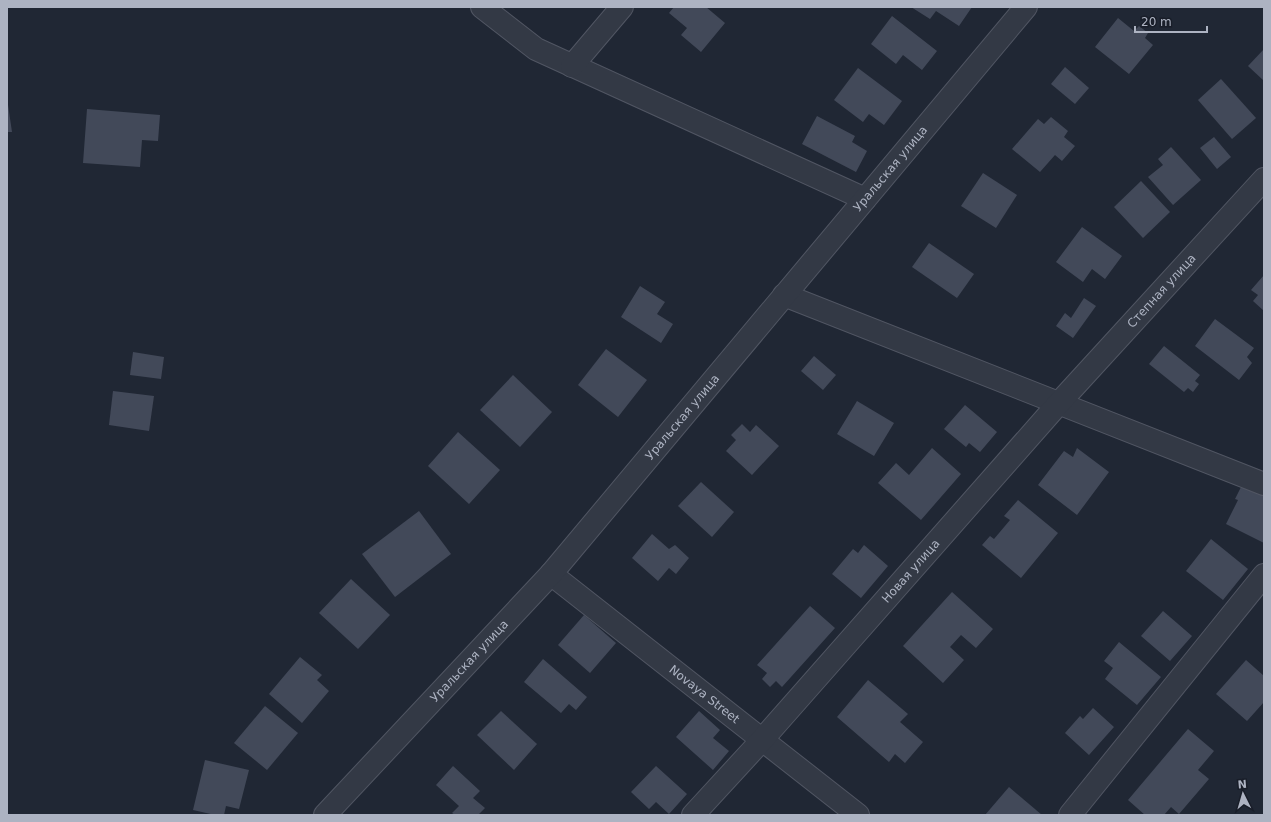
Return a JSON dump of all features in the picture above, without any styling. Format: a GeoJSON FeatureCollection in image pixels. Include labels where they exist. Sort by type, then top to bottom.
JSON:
{"type":"FeatureCollection","features":[{"type":"Feature","properties":{"kind":"street"},"geometry":{"type":"LineString","coordinates":[[482,7],[536,49],[865,199]]}},
{"type":"Feature","properties":{"kind":"street"},"geometry":{"type":"LineString","coordinates":[[572,66],[622,7]]}},
{"type":"Feature","properties":{"kind":"street","name":"Уральская улица"},"geometry":{"type":"LineString","coordinates":[[325,815],[551,574],[1026,7]]}},
{"type":"Feature","properties":{"kind":"street","name":"Степная улица"},"geometry":{"type":"LineString","coordinates":[[1059,403],[1264,179]]}},
{"type":"Feature","properties":{"kind":"street"},"geometry":{"type":"LineString","coordinates":[[784,296],[1264,484]]}},
{"type":"Feature","properties":{"kind":"street","name":"Новая улица"},"geometry":{"type":"LineString","coordinates":[[693,815],[762,740],[1059,403]]}},
{"type":"Feature","properties":{"kind":"street","name":"Novaya Street"},"geometry":{"type":"LineString","coordinates":[[551,574],[858,815]]}},
{"type":"Feature","properties":{"kind":"street"},"geometry":{"type":"LineString","coordinates":[[1070,815],[1264,575]]}},
{"type":"Feature","properties":{"kind":"building"},"geometry":{"type":"Polygon","coordinates":[[[674,7],[706,7],[725,23],[701,52],[681,35],[687,28],[669,13],[674,7]]]}},
{"type":"Feature","properties":{"kind":"building"},"geometry":{"type":"Polygon","coordinates":[[[911,7],[972,7],[959,26],[936,11],[930,19],[911,7]]]}},
{"type":"Feature","properties":{"kind":"building"},"geometry":{"type":"Polygon","coordinates":[[[892,16],[937,51],[922,70],[903,55],[896,64],[871,44],[892,16]]]}},
{"type":"Feature","properties":{"kind":"building"},"geometry":{"type":"Polygon","coordinates":[[[1118,18],[1134,31],[1139,26],[1148,33],[1145,38],[1153,45],[1129,74],[1095,47],[1118,18]]]}},
{"type":"Feature","properties":{"kind":"building"},"geometry":{"type":"Polygon","coordinates":[[[1264,49],[1264,81],[1248,66],[1264,49]]]}},
{"type":"Feature","properties":{"kind":"building"},"geometry":{"type":"Polygon","coordinates":[[[1065,67],[1089,88],[1075,104],[1051,84],[1065,67]]]}},
{"type":"Feature","properties":{"kind":"building"},"geometry":{"type":"Polygon","coordinates":[[[858,68],[902,101],[884,125],[869,114],[863,122],[834,100],[858,68]]]}},
{"type":"Feature","properties":{"kind":"building"},"geometry":{"type":"Polygon","coordinates":[[[1221,79],[1256,118],[1232,139],[1198,100],[1221,79]]]}},
{"type":"Feature","properties":{"kind":"building"},"geometry":{"type":"Polygon","coordinates":[[[7,98],[12,132],[7,132],[7,98]]]}},
{"type":"Feature","properties":{"kind":"building"},"geometry":{"type":"Polygon","coordinates":[[[87,109],[160,115],[158,141],[142,140],[140,167],[83,163],[87,109]]]}},
{"type":"Feature","properties":{"kind":"building"},"geometry":{"type":"Polygon","coordinates":[[[817,116],[855,136],[852,142],[867,151],[856,172],[802,144],[817,116]]]}},
{"type":"Feature","properties":{"kind":"building"},"geometry":{"type":"Polygon","coordinates":[[[1051,117],[1068,131],[1064,137],[1075,146],[1062,161],[1055,155],[1040,172],[1012,149],[1038,119],[1044,124],[1051,117]]]}},
{"type":"Feature","properties":{"kind":"building"},"geometry":{"type":"Polygon","coordinates":[[[1214,137],[1231,157],[1217,169],[1200,148],[1214,137]]]}},
{"type":"Feature","properties":{"kind":"building"},"geometry":{"type":"Polygon","coordinates":[[[1171,147],[1201,180],[1173,205],[1148,177],[1163,165],[1158,159],[1171,147]]]}},
{"type":"Feature","properties":{"kind":"building"},"geometry":{"type":"Polygon","coordinates":[[[983,173],[1017,195],[996,228],[961,206],[983,173]]]}},
{"type":"Feature","properties":{"kind":"building"},"geometry":{"type":"Polygon","coordinates":[[[1141,181],[1170,212],[1143,238],[1114,207],[1141,181]]]}},
{"type":"Feature","properties":{"kind":"building"},"geometry":{"type":"Polygon","coordinates":[[[1082,227],[1122,256],[1105,279],[1092,269],[1083,282],[1056,262],[1082,227]]]}},
{"type":"Feature","properties":{"kind":"building"},"geometry":{"type":"Polygon","coordinates":[[[929,243],[974,274],[957,298],[912,267],[929,243]]]}},
{"type":"Feature","properties":{"kind":"building"},"geometry":{"type":"Polygon","coordinates":[[[1264,275],[1264,311],[1253,301],[1258,295],[1251,290],[1264,275]]]}},
{"type":"Feature","properties":{"kind":"building"},"geometry":{"type":"Polygon","coordinates":[[[640,286],[665,302],[657,314],[673,324],[661,343],[621,317],[640,286]]]}},
{"type":"Feature","properties":{"kind":"building"},"geometry":{"type":"Polygon","coordinates":[[[1084,298],[1096,306],[1073,338],[1056,326],[1065,313],[1071,318],[1084,298]]]}},
{"type":"Feature","properties":{"kind":"building"},"geometry":{"type":"Polygon","coordinates":[[[1215,319],[1254,348],[1247,357],[1252,363],[1239,380],[1195,346],[1215,319]]]}},
{"type":"Feature","properties":{"kind":"building"},"geometry":{"type":"Polygon","coordinates":[[[1164,346],[1200,375],[1195,381],[1199,384],[1193,392],[1188,388],[1184,392],[1149,364],[1164,346]]]}},
{"type":"Feature","properties":{"kind":"building"},"geometry":{"type":"Polygon","coordinates":[[[606,349],[647,380],[618,417],[578,385],[606,349]]]}},
{"type":"Feature","properties":{"kind":"building"},"geometry":{"type":"Polygon","coordinates":[[[133,352],[164,357],[161,379],[130,375],[133,352]]]}},
{"type":"Feature","properties":{"kind":"building"},"geometry":{"type":"Polygon","coordinates":[[[814,356],[836,375],[823,390],[801,371],[814,356]]]}},
{"type":"Feature","properties":{"kind":"building"},"geometry":{"type":"Polygon","coordinates":[[[513,375],[552,412],[520,447],[480,410],[513,375]]]}},
{"type":"Feature","properties":{"kind":"building"},"geometry":{"type":"Polygon","coordinates":[[[113,391],[154,396],[149,431],[109,425],[113,391]]]}},
{"type":"Feature","properties":{"kind":"building"},"geometry":{"type":"Polygon","coordinates":[[[857,401],[894,423],[874,456],[837,434],[857,401]]]}},
{"type":"Feature","properties":{"kind":"building"},"geometry":{"type":"Polygon","coordinates":[[[965,405],[997,432],[980,452],[969,443],[966,447],[944,429],[965,405]]]}},
{"type":"Feature","properties":{"kind":"building"},"geometry":{"type":"Polygon","coordinates":[[[742,424],[750,432],[756,425],[779,446],[752,475],[726,451],[736,440],[731,435],[742,424]]]}},
{"type":"Feature","properties":{"kind":"building"},"geometry":{"type":"Polygon","coordinates":[[[458,432],[500,470],[469,504],[428,466],[458,432]]]}},
{"type":"Feature","properties":{"kind":"building"},"geometry":{"type":"Polygon","coordinates":[[[932,448],[961,474],[921,520],[878,483],[896,463],[909,475],[932,448]]]}},
{"type":"Feature","properties":{"kind":"building"},"geometry":{"type":"Polygon","coordinates":[[[1077,448],[1109,472],[1077,515],[1038,485],[1064,451],[1073,457],[1077,448]]]}},
{"type":"Feature","properties":{"kind":"building"},"geometry":{"type":"Polygon","coordinates":[[[701,482],[734,512],[712,537],[678,506],[701,482]]]}},
{"type":"Feature","properties":{"kind":"building"},"geometry":{"type":"Polygon","coordinates":[[[1242,485],[1264,496],[1264,543],[1226,524],[1238,500],[1235,499],[1242,485]]]}},
{"type":"Feature","properties":{"kind":"building"},"geometry":{"type":"Polygon","coordinates":[[[1018,500],[1058,533],[1021,578],[982,545],[990,536],[994,539],[1010,520],[1004,516],[1018,500]]]}},
{"type":"Feature","properties":{"kind":"building"},"geometry":{"type":"Polygon","coordinates":[[[419,511],[451,554],[395,597],[362,554],[419,511]]]}},
{"type":"Feature","properties":{"kind":"building"},"geometry":{"type":"Polygon","coordinates":[[[652,534],[669,549],[675,545],[689,558],[676,574],[669,568],[658,581],[632,558],[652,534]]]}},
{"type":"Feature","properties":{"kind":"building"},"geometry":{"type":"Polygon","coordinates":[[[1211,539],[1248,569],[1223,600],[1186,571],[1211,539]]]}},
{"type":"Feature","properties":{"kind":"building"},"geometry":{"type":"Polygon","coordinates":[[[864,545],[888,566],[861,598],[832,574],[853,549],[858,553],[864,545]]]}},
{"type":"Feature","properties":{"kind":"building"},"geometry":{"type":"Polygon","coordinates":[[[351,579],[390,615],[358,649],[319,613],[351,579]]]}},
{"type":"Feature","properties":{"kind":"building"},"geometry":{"type":"Polygon","coordinates":[[[952,592],[993,629],[976,648],[961,635],[950,647],[964,660],[943,683],[903,646],[952,592]]]}},
{"type":"Feature","properties":{"kind":"building"},"geometry":{"type":"Polygon","coordinates":[[[810,606],[835,628],[782,687],[776,681],[770,687],[762,679],[767,673],[757,665],[810,606]]]}},
{"type":"Feature","properties":{"kind":"building"},"geometry":{"type":"Polygon","coordinates":[[[1163,611],[1192,636],[1170,661],[1141,636],[1163,611]]]}},
{"type":"Feature","properties":{"kind":"building"},"geometry":{"type":"Polygon","coordinates":[[[584,615],[616,643],[590,673],[558,645],[584,615]]]}},
{"type":"Feature","properties":{"kind":"building"},"geometry":{"type":"Polygon","coordinates":[[[1119,642],[1161,677],[1137,705],[1105,679],[1113,668],[1104,661],[1119,642]]]}},
{"type":"Feature","properties":{"kind":"building"},"geometry":{"type":"Polygon","coordinates":[[[300,657],[322,675],[317,680],[329,691],[302,723],[269,694],[300,657]]]}},
{"type":"Feature","properties":{"kind":"building"},"geometry":{"type":"Polygon","coordinates":[[[543,659],[587,697],[576,710],[569,704],[561,713],[524,682],[543,659]]]}},
{"type":"Feature","properties":{"kind":"building"},"geometry":{"type":"Polygon","coordinates":[[[1246,660],[1264,676],[1264,702],[1247,721],[1216,694],[1246,660]]]}},
{"type":"Feature","properties":{"kind":"building"},"geometry":{"type":"Polygon","coordinates":[[[868,680],[908,714],[900,722],[923,742],[905,763],[895,754],[889,762],[837,717],[868,680]]]}},
{"type":"Feature","properties":{"kind":"building"},"geometry":{"type":"Polygon","coordinates":[[[265,706],[298,733],[267,770],[234,743],[265,706]]]}},
{"type":"Feature","properties":{"kind":"building"},"geometry":{"type":"Polygon","coordinates":[[[1093,708],[1114,727],[1089,755],[1065,733],[1080,716],[1083,719],[1093,708]]]}},
{"type":"Feature","properties":{"kind":"building"},"geometry":{"type":"Polygon","coordinates":[[[501,711],[537,744],[514,770],[477,735],[501,711]]]}},
{"type":"Feature","properties":{"kind":"building"},"geometry":{"type":"Polygon","coordinates":[[[699,711],[720,730],[713,738],[729,751],[713,770],[676,737],[699,711]]]}},
{"type":"Feature","properties":{"kind":"building"},"geometry":{"type":"Polygon","coordinates":[[[1188,729],[1214,751],[1198,770],[1209,779],[1179,814],[1171,807],[1164,815],[1145,815],[1128,800],[1188,729]]]}},
{"type":"Feature","properties":{"kind":"building"},"geometry":{"type":"Polygon","coordinates":[[[205,760],[249,770],[239,809],[226,806],[224,815],[215,815],[193,810],[205,760]]]}},
{"type":"Feature","properties":{"kind":"building"},"geometry":{"type":"Polygon","coordinates":[[[453,766],[480,791],[473,798],[485,808],[478,815],[455,815],[452,813],[459,806],[436,785],[453,766]]]}},
{"type":"Feature","properties":{"kind":"building"},"geometry":{"type":"Polygon","coordinates":[[[656,766],[687,794],[669,814],[656,802],[649,809],[631,792],[656,766]]]}},
{"type":"Feature","properties":{"kind":"building"},"geometry":{"type":"Polygon","coordinates":[[[1009,787],[1042,815],[985,815],[1009,787]]]}}]}
